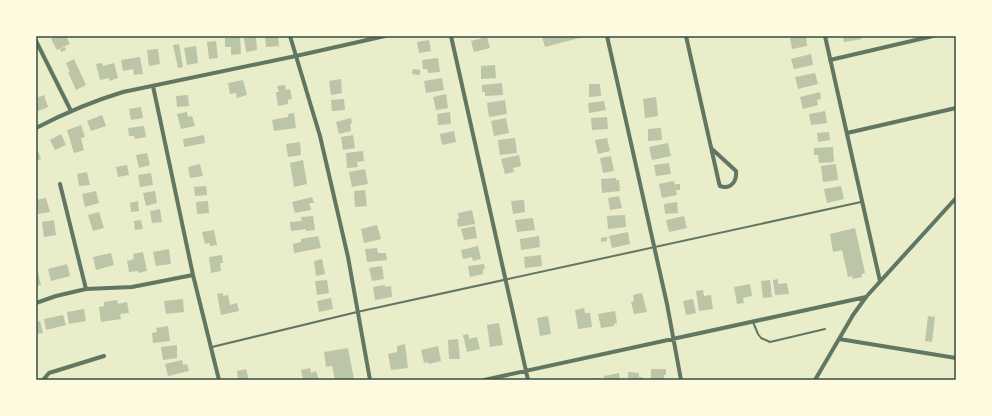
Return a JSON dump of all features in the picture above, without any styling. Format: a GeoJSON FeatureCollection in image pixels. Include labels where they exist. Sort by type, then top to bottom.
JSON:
{"type":"FeatureCollection","features":[{"type":"Feature","properties":{"kind":"street"},"geometry":{"type":"LineString","coordinates":[[290,36],[322,144],[348,257],[370,380]]}},
{"type":"Feature","properties":{"kind":"street"},"geometry":{"type":"LineString","coordinates":[[36,128],[71,110],[124,92],[385,36]]}},
{"type":"Feature","properties":{"kind":"street"},"geometry":{"type":"LineString","coordinates":[[451,36],[528,380]]}},
{"type":"Feature","properties":{"kind":"street"},"geometry":{"type":"LineString","coordinates":[[607,36],[655,247],[681,380]]}},
{"type":"Feature","properties":{"kind":"street"},"geometry":{"type":"LineString","coordinates":[[686,36],[720,186],[732,186],[736,181],[736,171],[712,149]]}},
{"type":"Feature","properties":{"kind":"street"},"geometry":{"type":"LineString","coordinates":[[825,36],[880,280]]}},
{"type":"Feature","properties":{"kind":"street"},"geometry":{"type":"LineString","coordinates":[[830,60],[933,36]]}},
{"type":"Feature","properties":{"kind":"street"},"geometry":{"type":"LineString","coordinates":[[36,41],[71,110]]}},
{"type":"Feature","properties":{"kind":"street"},"geometry":{"type":"LineString","coordinates":[[153,86],[193,275],[219,380]]}},
{"type":"Feature","properties":{"kind":"street"},"geometry":{"type":"LineString","coordinates":[[847,133],[956,108]]}},
{"type":"Feature","properties":{"kind":"street"},"geometry":{"type":"LineString","coordinates":[[60,184],[86,289]]}},
{"type":"Feature","properties":{"kind":"street"},"geometry":{"type":"LineString","coordinates":[[815,380],[866,297],[956,198]]}},
{"type":"Feature","properties":{"kind":"street"},"geometry":{"type":"LineString","coordinates":[[36,303],[56,296],[86,289],[132,287],[193,275]]}},
{"type":"Feature","properties":{"kind":"street"},"geometry":{"type":"LineString","coordinates":[[484,380],[866,297]]}},
{"type":"Feature","properties":{"kind":"street"},"geometry":{"type":"LineString","coordinates":[[839,339],[956,358]]}},
{"type":"Feature","properties":{"kind":"street"},"geometry":{"type":"LineString","coordinates":[[43,380],[49,372],[104,356]]}},
{"type":"Feature","properties":{"kind":"lane"},"geometry":{"type":"LineString","coordinates":[[211,347],[357,312],[862,201]]}},
{"type":"Feature","properties":{"kind":"lane"},"geometry":{"type":"LineString","coordinates":[[753,322],[761,338],[770,342],[825,329]]}},
{"type":"Feature","properties":{"kind":"building"},"geometry":{"type":"Polygon","coordinates":[[[56,36],[66,36],[70,44],[57,50],[51,39],[56,36]]]}},
{"type":"Feature","properties":{"kind":"building"},"geometry":{"type":"Polygon","coordinates":[[[265,36],[278,36],[279,46],[266,47],[265,36]]]}},
{"type":"Feature","properties":{"kind":"building"},"geometry":{"type":"Polygon","coordinates":[[[806,36],[807,46],[792,49],[790,38],[806,36]]]}},
{"type":"Feature","properties":{"kind":"building"},"geometry":{"type":"Polygon","coordinates":[[[843,36],[861,36],[862,39],[844,42],[843,36]]]}},
{"type":"Feature","properties":{"kind":"building"},"geometry":{"type":"Polygon","coordinates":[[[240,37],[241,54],[231,55],[231,47],[225,47],[225,38],[240,37]]]}},
{"type":"Feature","properties":{"kind":"building"},"geometry":{"type":"Polygon","coordinates":[[[256,37],[257,50],[246,52],[244,38],[256,37]]]}},
{"type":"Feature","properties":{"kind":"building"},"geometry":{"type":"Polygon","coordinates":[[[487,37],[490,48],[474,52],[471,41],[487,37]]]}},
{"type":"Feature","properties":{"kind":"building"},"geometry":{"type":"Polygon","coordinates":[[[542,37],[583,37],[545,47],[542,37]]]}},
{"type":"Feature","properties":{"kind":"building"},"geometry":{"type":"Polygon","coordinates":[[[429,40],[431,51],[419,53],[417,42],[429,40]]]}},
{"type":"Feature","properties":{"kind":"building"},"geometry":{"type":"Polygon","coordinates":[[[216,41],[218,58],[209,59],[207,42],[216,41]]]}},
{"type":"Feature","properties":{"kind":"building"},"geometry":{"type":"Polygon","coordinates":[[[179,44],[183,67],[178,68],[173,45],[179,44]]]}},
{"type":"Feature","properties":{"kind":"building"},"geometry":{"type":"Polygon","coordinates":[[[196,46],[198,63],[187,65],[184,48],[196,46]]]}},
{"type":"Feature","properties":{"kind":"building"},"geometry":{"type":"Polygon","coordinates":[[[65,47],[66,50],[61,52],[60,49],[65,47]]]}},
{"type":"Feature","properties":{"kind":"building"},"geometry":{"type":"Polygon","coordinates":[[[158,49],[160,64],[149,66],[147,50],[158,49]]]}},
{"type":"Feature","properties":{"kind":"building"},"geometry":{"type":"Polygon","coordinates":[[[811,54],[813,65],[794,69],[791,59],[811,54]]]}},
{"type":"Feature","properties":{"kind":"building"},"geometry":{"type":"Polygon","coordinates":[[[140,57],[143,74],[134,75],[133,69],[123,71],[121,60],[140,57]]]}},
{"type":"Feature","properties":{"kind":"building"},"geometry":{"type":"Polygon","coordinates":[[[438,58],[440,72],[428,73],[427,69],[423,69],[422,60],[438,58]]]}},
{"type":"Feature","properties":{"kind":"building"},"geometry":{"type":"Polygon","coordinates":[[[74,59],[86,85],[76,90],[68,72],[70,72],[66,63],[74,59]]]}},
{"type":"Feature","properties":{"kind":"building"},"geometry":{"type":"Polygon","coordinates":[[[102,63],[103,66],[114,63],[118,78],[109,81],[109,78],[100,80],[96,64],[102,63]]]}},
{"type":"Feature","properties":{"kind":"building"},"geometry":{"type":"Polygon","coordinates":[[[495,65],[496,78],[481,79],[481,66],[495,65]]]}},
{"type":"Feature","properties":{"kind":"building"},"geometry":{"type":"Polygon","coordinates":[[[413,69],[420,70],[420,75],[412,74],[413,69]]]}},
{"type":"Feature","properties":{"kind":"building"},"geometry":{"type":"Polygon","coordinates":[[[815,73],[818,84],[798,89],[795,77],[815,73]]]}},
{"type":"Feature","properties":{"kind":"building"},"geometry":{"type":"Polygon","coordinates":[[[442,78],[444,90],[426,93],[424,81],[442,78]]]}},
{"type":"Feature","properties":{"kind":"building"},"geometry":{"type":"Polygon","coordinates":[[[341,79],[342,93],[331,95],[329,81],[341,79]]]}},
{"type":"Feature","properties":{"kind":"building"},"geometry":{"type":"Polygon","coordinates":[[[243,80],[247,95],[237,98],[236,93],[230,94],[228,83],[243,80]]]}},
{"type":"Feature","properties":{"kind":"building"},"geometry":{"type":"Polygon","coordinates":[[[502,83],[503,95],[485,96],[485,92],[482,92],[482,85],[502,83]]]}},
{"type":"Feature","properties":{"kind":"building"},"geometry":{"type":"Polygon","coordinates":[[[589,84],[600,84],[601,96],[589,97],[589,84]]]}},
{"type":"Feature","properties":{"kind":"building"},"geometry":{"type":"Polygon","coordinates":[[[285,85],[286,90],[290,89],[292,99],[288,100],[288,104],[278,106],[276,92],[279,92],[277,86],[285,85]]]}},
{"type":"Feature","properties":{"kind":"building"},"geometry":{"type":"Polygon","coordinates":[[[820,92],[821,99],[817,100],[818,105],[803,109],[800,97],[820,92]]]}},
{"type":"Feature","properties":{"kind":"building"},"geometry":{"type":"Polygon","coordinates":[[[446,94],[448,108],[436,110],[433,97],[446,94]]]}},
{"type":"Feature","properties":{"kind":"building"},"geometry":{"type":"Polygon","coordinates":[[[44,95],[48,107],[36,112],[36,98],[44,95]]]}},
{"type":"Feature","properties":{"kind":"building"},"geometry":{"type":"Polygon","coordinates":[[[188,95],[189,106],[177,107],[176,96],[188,95]]]}},
{"type":"Feature","properties":{"kind":"building"},"geometry":{"type":"Polygon","coordinates":[[[656,97],[658,116],[645,118],[643,99],[656,97]]]}},
{"type":"Feature","properties":{"kind":"building"},"geometry":{"type":"Polygon","coordinates":[[[344,99],[345,110],[332,111],[331,100],[344,99]]]}},
{"type":"Feature","properties":{"kind":"building"},"geometry":{"type":"Polygon","coordinates":[[[505,100],[507,114],[489,117],[487,103],[505,100]]]}},
{"type":"Feature","properties":{"kind":"building"},"geometry":{"type":"Polygon","coordinates":[[[604,101],[606,110],[589,113],[588,103],[604,101]]]}},
{"type":"Feature","properties":{"kind":"building"},"geometry":{"type":"Polygon","coordinates":[[[141,107],[143,118],[131,120],[129,109],[141,107]]]}},
{"type":"Feature","properties":{"kind":"building"},"geometry":{"type":"Polygon","coordinates":[[[825,111],[827,123],[811,125],[809,114],[825,111]]]}},
{"type":"Feature","properties":{"kind":"building"},"geometry":{"type":"Polygon","coordinates":[[[187,112],[188,117],[192,116],[195,126],[181,129],[177,114],[187,112]]]}},
{"type":"Feature","properties":{"kind":"building"},"geometry":{"type":"Polygon","coordinates":[[[450,112],[451,124],[438,125],[437,114],[450,112]]]}},
{"type":"Feature","properties":{"kind":"building"},"geometry":{"type":"Polygon","coordinates":[[[294,113],[296,128],[274,131],[272,120],[288,117],[288,114],[294,113]]]}},
{"type":"Feature","properties":{"kind":"building"},"geometry":{"type":"Polygon","coordinates":[[[102,115],[106,126],[91,131],[87,121],[102,115]]]}},
{"type":"Feature","properties":{"kind":"building"},"geometry":{"type":"Polygon","coordinates":[[[607,117],[608,129],[592,130],[591,118],[607,117]]]}},
{"type":"Feature","properties":{"kind":"building"},"geometry":{"type":"Polygon","coordinates":[[[351,118],[351,131],[339,134],[336,122],[351,118]]]}},
{"type":"Feature","properties":{"kind":"building"},"geometry":{"type":"Polygon","coordinates":[[[506,118],[509,133],[494,136],[491,121],[506,118]]]}},
{"type":"Feature","properties":{"kind":"building"},"geometry":{"type":"Polygon","coordinates":[[[81,125],[85,137],[81,138],[84,150],[74,153],[67,130],[81,125]]]}},
{"type":"Feature","properties":{"kind":"building"},"geometry":{"type":"Polygon","coordinates":[[[144,126],[146,137],[135,139],[134,136],[129,136],[128,128],[144,126]]]}},
{"type":"Feature","properties":{"kind":"building"},"geometry":{"type":"Polygon","coordinates":[[[661,128],[662,140],[648,141],[648,129],[661,128]]]}},
{"type":"Feature","properties":{"kind":"building"},"geometry":{"type":"Polygon","coordinates":[[[454,131],[456,142],[442,145],[440,134],[454,131]]]}},
{"type":"Feature","properties":{"kind":"building"},"geometry":{"type":"Polygon","coordinates":[[[829,132],[830,140],[818,142],[817,133],[829,132]]]}},
{"type":"Feature","properties":{"kind":"building"},"geometry":{"type":"Polygon","coordinates":[[[61,134],[66,145],[55,150],[50,140],[61,134]]]}},
{"type":"Feature","properties":{"kind":"building"},"geometry":{"type":"Polygon","coordinates":[[[204,135],[205,143],[184,147],[183,139],[204,135]]]}},
{"type":"Feature","properties":{"kind":"building"},"geometry":{"type":"Polygon","coordinates":[[[353,135],[355,148],[343,150],[341,137],[353,135]]]}},
{"type":"Feature","properties":{"kind":"building"},"geometry":{"type":"Polygon","coordinates":[[[515,138],[517,153],[500,155],[498,140],[515,138]]]}},
{"type":"Feature","properties":{"kind":"building"},"geometry":{"type":"Polygon","coordinates":[[[607,138],[610,151],[598,154],[595,140],[607,138]]]}},
{"type":"Feature","properties":{"kind":"building"},"geometry":{"type":"Polygon","coordinates":[[[300,142],[301,155],[288,157],[286,144],[300,142]]]}},
{"type":"Feature","properties":{"kind":"building"},"geometry":{"type":"Polygon","coordinates":[[[668,143],[671,156],[652,160],[649,147],[668,143]]]}},
{"type":"Feature","properties":{"kind":"building"},"geometry":{"type":"Polygon","coordinates":[[[36,146],[41,159],[36,161],[36,146]]]}},
{"type":"Feature","properties":{"kind":"building"},"geometry":{"type":"Polygon","coordinates":[[[833,147],[834,162],[819,163],[818,155],[814,155],[814,148],[833,147]]]}},
{"type":"Feature","properties":{"kind":"building"},"geometry":{"type":"Polygon","coordinates":[[[363,151],[364,161],[357,162],[358,167],[347,168],[346,153],[363,151]]]}},
{"type":"Feature","properties":{"kind":"building"},"geometry":{"type":"Polygon","coordinates":[[[147,153],[150,165],[139,168],[136,155],[147,153]]]}},
{"type":"Feature","properties":{"kind":"building"},"geometry":{"type":"Polygon","coordinates":[[[519,155],[521,166],[513,168],[514,172],[505,174],[501,159],[519,155]]]}},
{"type":"Feature","properties":{"kind":"building"},"geometry":{"type":"Polygon","coordinates":[[[611,156],[614,171],[603,173],[600,158],[611,156]]]}},
{"type":"Feature","properties":{"kind":"building"},"geometry":{"type":"Polygon","coordinates":[[[303,160],[307,184],[294,187],[290,163],[303,160]]]}},
{"type":"Feature","properties":{"kind":"building"},"geometry":{"type":"Polygon","coordinates":[[[669,163],[671,174],[656,176],[654,165],[669,163]]]}},
{"type":"Feature","properties":{"kind":"building"},"geometry":{"type":"Polygon","coordinates":[[[200,164],[203,176],[190,178],[188,167],[200,164]]]}},
{"type":"Feature","properties":{"kind":"building"},"geometry":{"type":"Polygon","coordinates":[[[836,164],[838,180],[823,182],[821,166],[836,164]]]}},
{"type":"Feature","properties":{"kind":"building"},"geometry":{"type":"Polygon","coordinates":[[[127,165],[129,175],[118,177],[116,167],[127,165]]]}},
{"type":"Feature","properties":{"kind":"building"},"geometry":{"type":"Polygon","coordinates":[[[365,169],[368,184],[352,187],[349,172],[365,169]]]}},
{"type":"Feature","properties":{"kind":"building"},"geometry":{"type":"Polygon","coordinates":[[[87,172],[90,185],[79,186],[77,174],[87,172]]]}},
{"type":"Feature","properties":{"kind":"building"},"geometry":{"type":"Polygon","coordinates":[[[151,173],[153,185],[140,187],[138,175],[151,173]]]}},
{"type":"Feature","properties":{"kind":"building"},"geometry":{"type":"Polygon","coordinates":[[[616,178],[616,180],[619,180],[620,191],[602,193],[601,179],[616,178]]]}},
{"type":"Feature","properties":{"kind":"building"},"geometry":{"type":"Polygon","coordinates":[[[674,181],[677,195],[662,198],[659,184],[674,181]]]}},
{"type":"Feature","properties":{"kind":"building"},"geometry":{"type":"Polygon","coordinates":[[[675,184],[680,184],[680,190],[676,190],[675,184]]]}},
{"type":"Feature","properties":{"kind":"building"},"geometry":{"type":"Polygon","coordinates":[[[206,186],[207,195],[195,196],[194,187],[206,186]]]}},
{"type":"Feature","properties":{"kind":"building"},"geometry":{"type":"Polygon","coordinates":[[[841,186],[844,199],[827,203],[824,189],[841,186]]]}},
{"type":"Feature","properties":{"kind":"building"},"geometry":{"type":"Polygon","coordinates":[[[365,190],[367,206],[355,207],[354,191],[365,190]]]}},
{"type":"Feature","properties":{"kind":"building"},"geometry":{"type":"Polygon","coordinates":[[[96,191],[99,203],[85,207],[82,194],[96,191]]]}},
{"type":"Feature","properties":{"kind":"building"},"geometry":{"type":"Polygon","coordinates":[[[155,191],[157,203],[146,206],[143,193],[155,191]]]}},
{"type":"Feature","properties":{"kind":"building"},"geometry":{"type":"Polygon","coordinates":[[[619,196],[622,208],[610,210],[608,198],[619,196]]]}},
{"type":"Feature","properties":{"kind":"building"},"geometry":{"type":"Polygon","coordinates":[[[312,197],[314,203],[309,203],[311,210],[295,213],[292,202],[312,197]]]}},
{"type":"Feature","properties":{"kind":"building"},"geometry":{"type":"Polygon","coordinates":[[[46,198],[50,212],[38,214],[36,200],[46,198]]]}},
{"type":"Feature","properties":{"kind":"building"},"geometry":{"type":"Polygon","coordinates":[[[524,200],[525,212],[513,214],[511,201],[524,200]]]}},
{"type":"Feature","properties":{"kind":"building"},"geometry":{"type":"Polygon","coordinates":[[[138,201],[139,211],[131,212],[130,203],[138,201]]]}},
{"type":"Feature","properties":{"kind":"building"},"geometry":{"type":"Polygon","coordinates":[[[208,201],[209,213],[197,214],[196,202],[208,201]]]}},
{"type":"Feature","properties":{"kind":"building"},"geometry":{"type":"Polygon","coordinates":[[[677,202],[678,213],[665,214],[664,204],[677,202]]]}},
{"type":"Feature","properties":{"kind":"building"},"geometry":{"type":"Polygon","coordinates":[[[160,209],[162,222],[152,223],[150,211],[160,209]]]}},
{"type":"Feature","properties":{"kind":"building"},"geometry":{"type":"Polygon","coordinates":[[[472,210],[475,224],[458,227],[458,213],[472,210]]]}},
{"type":"Feature","properties":{"kind":"building"},"geometry":{"type":"Polygon","coordinates":[[[99,212],[104,228],[93,231],[88,215],[99,212]]]}},
{"type":"Feature","properties":{"kind":"building"},"geometry":{"type":"Polygon","coordinates":[[[625,215],[626,227],[608,229],[607,216],[625,215]]]}},
{"type":"Feature","properties":{"kind":"building"},"geometry":{"type":"Polygon","coordinates":[[[313,216],[315,230],[306,231],[306,229],[291,231],[290,222],[302,221],[301,217],[313,216]]]}},
{"type":"Feature","properties":{"kind":"building"},"geometry":{"type":"Polygon","coordinates":[[[684,216],[687,228],[669,232],[666,220],[684,216]]]}},
{"type":"Feature","properties":{"kind":"building"},"geometry":{"type":"Polygon","coordinates":[[[533,218],[535,230],[517,232],[515,220],[533,218]]]}},
{"type":"Feature","properties":{"kind":"building"},"geometry":{"type":"Polygon","coordinates":[[[54,220],[56,235],[44,237],[42,222],[54,220]]]}},
{"type":"Feature","properties":{"kind":"building"},"geometry":{"type":"Polygon","coordinates":[[[141,220],[143,229],[135,230],[134,221],[141,220]]]}},
{"type":"Feature","properties":{"kind":"building"},"geometry":{"type":"Polygon","coordinates":[[[377,225],[381,239],[364,243],[361,229],[377,225]]]}},
{"type":"Feature","properties":{"kind":"building"},"geometry":{"type":"Polygon","coordinates":[[[475,226],[477,238],[464,240],[461,229],[475,226]]]}},
{"type":"Feature","properties":{"kind":"building"},"geometry":{"type":"Polygon","coordinates":[[[855,228],[865,273],[862,274],[862,277],[853,279],[852,276],[848,277],[842,250],[833,252],[830,234],[855,228]]]}},
{"type":"Feature","properties":{"kind":"building"},"geometry":{"type":"Polygon","coordinates":[[[214,230],[217,245],[210,246],[210,243],[205,244],[202,232],[214,230]]]}},
{"type":"Feature","properties":{"kind":"building"},"geometry":{"type":"Polygon","coordinates":[[[628,232],[630,244],[612,248],[609,236],[628,232]]]}},
{"type":"Feature","properties":{"kind":"building"},"geometry":{"type":"Polygon","coordinates":[[[318,236],[321,248],[294,253],[293,244],[301,242],[301,239],[318,236]]]}},
{"type":"Feature","properties":{"kind":"building"},"geometry":{"type":"Polygon","coordinates":[[[539,236],[540,247],[521,250],[520,239],[539,236]]]}},
{"type":"Feature","properties":{"kind":"building"},"geometry":{"type":"Polygon","coordinates":[[[607,237],[607,241],[601,242],[601,238],[607,237]]]}},
{"type":"Feature","properties":{"kind":"building"},"geometry":{"type":"Polygon","coordinates":[[[478,246],[481,259],[473,261],[472,257],[463,259],[461,250],[478,246]]]}},
{"type":"Feature","properties":{"kind":"building"},"geometry":{"type":"Polygon","coordinates":[[[377,248],[378,253],[386,253],[387,260],[367,262],[365,249],[377,248]]]}},
{"type":"Feature","properties":{"kind":"building"},"geometry":{"type":"Polygon","coordinates":[[[169,249],[171,264],[156,266],[153,252],[169,249]]]}},
{"type":"Feature","properties":{"kind":"building"},"geometry":{"type":"Polygon","coordinates":[[[143,252],[147,271],[138,273],[138,271],[129,272],[127,261],[134,259],[133,254],[143,252]]]}},
{"type":"Feature","properties":{"kind":"building"},"geometry":{"type":"Polygon","coordinates":[[[111,253],[114,265],[96,270],[93,257],[111,253]]]}},
{"type":"Feature","properties":{"kind":"building"},"geometry":{"type":"Polygon","coordinates":[[[222,255],[223,263],[220,263],[221,271],[211,273],[209,257],[222,255]]]}},
{"type":"Feature","properties":{"kind":"building"},"geometry":{"type":"Polygon","coordinates":[[[541,255],[542,266],[525,268],[524,257],[541,255]]]}},
{"type":"Feature","properties":{"kind":"building"},"geometry":{"type":"Polygon","coordinates":[[[322,259],[325,274],[316,276],[314,261],[322,259]]]}},
{"type":"Feature","properties":{"kind":"building"},"geometry":{"type":"Polygon","coordinates":[[[67,264],[70,276],[51,281],[48,269],[67,264]]]}},
{"type":"Feature","properties":{"kind":"building"},"geometry":{"type":"Polygon","coordinates":[[[484,264],[485,269],[483,269],[483,274],[470,277],[468,266],[484,264]]]}},
{"type":"Feature","properties":{"kind":"building"},"geometry":{"type":"Polygon","coordinates":[[[382,266],[384,279],[372,281],[369,268],[382,266]]]}},
{"type":"Feature","properties":{"kind":"building"},"geometry":{"type":"Polygon","coordinates":[[[36,272],[38,272],[41,285],[36,286],[36,272]]]}},
{"type":"Feature","properties":{"kind":"building"},"geometry":{"type":"Polygon","coordinates":[[[778,279],[778,284],[787,283],[789,294],[775,295],[773,280],[778,279]]]}},
{"type":"Feature","properties":{"kind":"building"},"geometry":{"type":"Polygon","coordinates":[[[327,280],[329,293],[317,295],[315,281],[327,280]]]}},
{"type":"Feature","properties":{"kind":"building"},"geometry":{"type":"Polygon","coordinates":[[[770,280],[772,297],[763,298],[761,281],[770,280]]]}},
{"type":"Feature","properties":{"kind":"building"},"geometry":{"type":"Polygon","coordinates":[[[750,284],[752,296],[743,298],[744,303],[737,304],[734,287],[750,284]]]}},
{"type":"Feature","properties":{"kind":"building"},"geometry":{"type":"Polygon","coordinates":[[[385,285],[385,287],[391,286],[392,297],[375,300],[373,287],[385,285]]]}},
{"type":"Feature","properties":{"kind":"building"},"geometry":{"type":"Polygon","coordinates":[[[703,290],[704,296],[711,295],[713,309],[699,311],[696,291],[703,290]]]}},
{"type":"Feature","properties":{"kind":"building"},"geometry":{"type":"Polygon","coordinates":[[[223,293],[223,296],[228,295],[230,305],[237,303],[239,311],[221,315],[217,294],[223,293]]]}},
{"type":"Feature","properties":{"kind":"building"},"geometry":{"type":"Polygon","coordinates":[[[642,293],[647,312],[634,314],[631,302],[634,301],[633,295],[642,293]]]}},
{"type":"Feature","properties":{"kind":"building"},"geometry":{"type":"Polygon","coordinates":[[[331,298],[333,309],[319,312],[317,301],[331,298]]]}},
{"type":"Feature","properties":{"kind":"building"},"geometry":{"type":"Polygon","coordinates":[[[183,299],[184,312],[166,314],[164,301],[183,299]]]}},
{"type":"Feature","properties":{"kind":"building"},"geometry":{"type":"Polygon","coordinates":[[[693,299],[696,313],[686,315],[683,301],[693,299]]]}},
{"type":"Feature","properties":{"kind":"building"},"geometry":{"type":"Polygon","coordinates":[[[117,300],[118,304],[127,302],[129,313],[120,314],[121,319],[101,322],[99,307],[104,306],[104,302],[117,300]]]}},
{"type":"Feature","properties":{"kind":"building"},"geometry":{"type":"Polygon","coordinates":[[[584,308],[585,313],[590,313],[592,327],[578,329],[575,310],[584,308]]]}},
{"type":"Feature","properties":{"kind":"building"},"geometry":{"type":"Polygon","coordinates":[[[84,309],[86,321],[69,324],[67,312],[84,309]]]}},
{"type":"Feature","properties":{"kind":"building"},"geometry":{"type":"Polygon","coordinates":[[[615,311],[617,323],[614,324],[614,326],[601,328],[598,314],[615,311]]]}},
{"type":"Feature","properties":{"kind":"building"},"geometry":{"type":"Polygon","coordinates":[[[63,315],[66,325],[46,330],[44,319],[63,315]]]}},
{"type":"Feature","properties":{"kind":"building"},"geometry":{"type":"Polygon","coordinates":[[[548,316],[551,334],[540,336],[537,318],[548,316]]]}},
{"type":"Feature","properties":{"kind":"building"},"geometry":{"type":"Polygon","coordinates":[[[928,316],[935,317],[932,342],[925,341],[928,316]]]}},
{"type":"Feature","properties":{"kind":"building"},"geometry":{"type":"Polygon","coordinates":[[[40,321],[43,333],[36,334],[36,322],[40,321]]]}},
{"type":"Feature","properties":{"kind":"building"},"geometry":{"type":"Polygon","coordinates":[[[499,323],[503,345],[490,347],[487,325],[499,323]]]}},
{"type":"Feature","properties":{"kind":"building"},"geometry":{"type":"Polygon","coordinates":[[[168,326],[170,341],[153,343],[152,333],[157,332],[156,328],[168,326]]]}},
{"type":"Feature","properties":{"kind":"building"},"geometry":{"type":"Polygon","coordinates":[[[468,334],[469,339],[477,337],[480,349],[467,352],[463,335],[468,334]]]}},
{"type":"Feature","properties":{"kind":"building"},"geometry":{"type":"Polygon","coordinates":[[[458,339],[460,359],[449,359],[448,340],[458,339]]]}},
{"type":"Feature","properties":{"kind":"building"},"geometry":{"type":"Polygon","coordinates":[[[405,344],[408,368],[391,370],[388,354],[397,352],[397,346],[405,344]]]}},
{"type":"Feature","properties":{"kind":"building"},"geometry":{"type":"Polygon","coordinates":[[[177,345],[177,358],[163,360],[161,347],[177,345]]]}},
{"type":"Feature","properties":{"kind":"building"},"geometry":{"type":"Polygon","coordinates":[[[438,346],[441,361],[429,364],[428,362],[424,363],[421,350],[438,346]]]}},
{"type":"Feature","properties":{"kind":"building"},"geometry":{"type":"Polygon","coordinates":[[[348,348],[354,379],[335,380],[332,366],[326,367],[324,352],[348,348]]]}},
{"type":"Feature","properties":{"kind":"building"},"geometry":{"type":"Polygon","coordinates":[[[182,360],[183,365],[187,364],[189,371],[168,376],[165,364],[182,360]]]}},
{"type":"Feature","properties":{"kind":"building"},"geometry":{"type":"Polygon","coordinates":[[[310,368],[311,373],[316,371],[319,380],[303,380],[301,370],[310,368]]]}},
{"type":"Feature","properties":{"kind":"building"},"geometry":{"type":"Polygon","coordinates":[[[246,369],[249,380],[231,380],[238,378],[237,371],[246,369]]]}},
{"type":"Feature","properties":{"kind":"building"},"geometry":{"type":"Polygon","coordinates":[[[651,369],[666,369],[664,380],[651,380],[651,369]]]}},
{"type":"Feature","properties":{"kind":"building"},"geometry":{"type":"Polygon","coordinates":[[[628,372],[639,373],[639,377],[642,377],[642,380],[628,380],[628,372]]]}},
{"type":"Feature","properties":{"kind":"building"},"geometry":{"type":"Polygon","coordinates":[[[619,373],[620,380],[605,380],[604,376],[619,373]]]}},
{"type":"Feature","properties":{"kind":"building"},"geometry":{"type":"Polygon","coordinates":[[[600,378],[600,380],[588,380],[588,379],[600,378]]]}}]}
